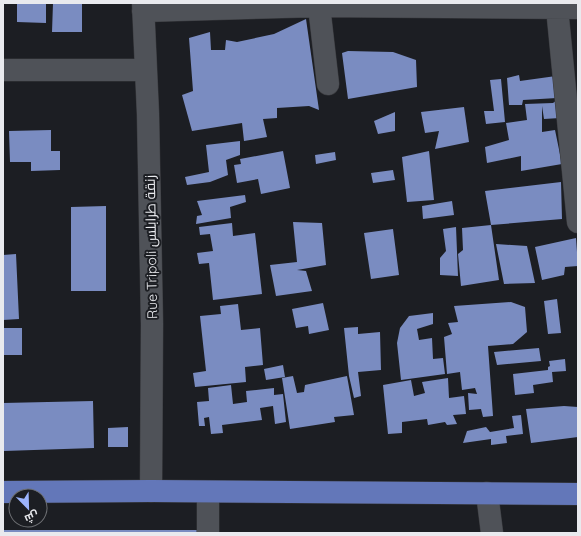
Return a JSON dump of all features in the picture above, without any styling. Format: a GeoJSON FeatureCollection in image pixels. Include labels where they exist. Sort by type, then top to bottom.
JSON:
{"type":"FeatureCollection","features":[{"type":"Feature","properties":{"kind":"main road"},"geometry":{"type":"LineString","coordinates":[[3,492],[151,491],[578,494]]}},
{"type":"Feature","properties":{"kind":"street"},"geometry":{"type":"LineString","coordinates":[[143,7],[499,5],[568,8],[578,222]]}},
{"type":"Feature","properties":{"kind":"street"},"geometry":{"type":"LineString","coordinates":[[318,6],[328,84]]}},
{"type":"Feature","properties":{"kind":"street","name":"Rue Tripoli زنقة طرابلس"},"geometry":{"type":"LineString","coordinates":[[143,7],[146,70],[152,324],[151,491]]}},
{"type":"Feature","properties":{"kind":"street"},"geometry":{"type":"LineString","coordinates":[[3,70],[146,70]]}},
{"type":"Feature","properties":{"kind":"street"},"geometry":{"type":"LineString","coordinates":[[208,492],[208,533]]}},
{"type":"Feature","properties":{"kind":"street"},"geometry":{"type":"LineString","coordinates":[[487,493],[492,533]]}},
{"type":"Feature","properties":{"kind":"building"},"geometry":{"type":"Polygon","coordinates":[[[17,3],[46,4],[46,23],[17,22],[17,3]]]}},
{"type":"Feature","properties":{"kind":"building"},"geometry":{"type":"Polygon","coordinates":[[[53,3],[82,3],[82,32],[52,32],[53,3]]]}},
{"type":"Feature","properties":{"kind":"building"},"geometry":{"type":"Polygon","coordinates":[[[306,19],[319,110],[309,106],[277,108],[277,118],[263,119],[267,137],[244,141],[242,123],[192,131],[182,95],[193,91],[189,38],[210,32],[211,50],[225,50],[226,40],[237,42],[274,34],[306,19]]]}},
{"type":"Feature","properties":{"kind":"building"},"geometry":{"type":"Polygon","coordinates":[[[348,51],[393,52],[416,60],[417,87],[348,99],[342,53],[348,51]]]}},
{"type":"Feature","properties":{"kind":"building"},"geometry":{"type":"Polygon","coordinates":[[[519,75],[520,81],[556,76],[557,98],[523,100],[522,105],[509,105],[507,78],[519,75]]]}},
{"type":"Feature","properties":{"kind":"building"},"geometry":{"type":"Polygon","coordinates":[[[501,79],[505,122],[486,124],[484,111],[494,111],[490,80],[501,79]]]}},
{"type":"Feature","properties":{"kind":"building"},"geometry":{"type":"Polygon","coordinates":[[[557,100],[560,118],[544,119],[542,106],[542,132],[555,130],[562,164],[521,171],[521,156],[487,163],[485,147],[509,140],[506,123],[527,120],[525,104],[553,103],[557,100]]]}},
{"type":"Feature","properties":{"kind":"building"},"geometry":{"type":"Polygon","coordinates":[[[464,107],[469,142],[435,149],[439,131],[425,133],[421,112],[464,107]]]}},
{"type":"Feature","properties":{"kind":"building"},"geometry":{"type":"Polygon","coordinates":[[[395,112],[395,131],[378,134],[374,121],[395,112]]]}},
{"type":"Feature","properties":{"kind":"building"},"geometry":{"type":"Polygon","coordinates":[[[51,130],[51,151],[60,151],[60,170],[31,171],[31,162],[10,162],[9,131],[51,130]]]}},
{"type":"Feature","properties":{"kind":"building"},"geometry":{"type":"Polygon","coordinates":[[[240,141],[240,155],[226,160],[228,175],[210,182],[187,185],[185,177],[209,172],[206,145],[240,141]]]}},
{"type":"Feature","properties":{"kind":"building"},"geometry":{"type":"Polygon","coordinates":[[[283,151],[290,188],[261,194],[258,179],[237,183],[234,165],[241,164],[240,159],[283,151]]]}},
{"type":"Feature","properties":{"kind":"building"},"geometry":{"type":"Polygon","coordinates":[[[429,151],[434,200],[407,202],[402,157],[429,151]]]}},
{"type":"Feature","properties":{"kind":"building"},"geometry":{"type":"Polygon","coordinates":[[[335,152],[336,160],[316,164],[315,155],[335,152]]]}},
{"type":"Feature","properties":{"kind":"building"},"geometry":{"type":"Polygon","coordinates":[[[393,170],[395,180],[373,183],[371,173],[393,170]]]}},
{"type":"Feature","properties":{"kind":"building"},"geometry":{"type":"Polygon","coordinates":[[[561,182],[562,219],[491,225],[485,191],[561,182]]]}},
{"type":"Feature","properties":{"kind":"building"},"geometry":{"type":"Polygon","coordinates":[[[245,195],[246,202],[230,207],[231,218],[196,224],[197,216],[202,215],[197,201],[245,195]]]}},
{"type":"Feature","properties":{"kind":"building"},"geometry":{"type":"Polygon","coordinates":[[[452,201],[454,215],[423,219],[422,206],[452,201]]]}},
{"type":"Feature","properties":{"kind":"building"},"geometry":{"type":"Polygon","coordinates":[[[106,206],[106,291],[71,291],[71,207],[106,206]]]}},
{"type":"Feature","properties":{"kind":"building"},"geometry":{"type":"Polygon","coordinates":[[[293,222],[322,223],[326,265],[297,270],[306,271],[312,291],[276,296],[270,265],[297,262],[293,222]]]}},
{"type":"Feature","properties":{"kind":"building"},"geometry":{"type":"Polygon","coordinates":[[[232,223],[233,236],[255,233],[262,294],[213,300],[209,263],[199,264],[197,253],[213,251],[210,234],[200,235],[199,227],[232,223]]]}},
{"type":"Feature","properties":{"kind":"building"},"geometry":{"type":"Polygon","coordinates":[[[491,225],[499,280],[461,286],[458,254],[463,250],[462,228],[491,225]]]}},
{"type":"Feature","properties":{"kind":"building"},"geometry":{"type":"Polygon","coordinates":[[[456,227],[458,276],[440,275],[440,258],[446,251],[443,229],[456,227]]]}},
{"type":"Feature","properties":{"kind":"building"},"geometry":{"type":"Polygon","coordinates":[[[393,229],[399,275],[371,279],[364,233],[393,229]]]}},
{"type":"Feature","properties":{"kind":"building"},"geometry":{"type":"Polygon","coordinates":[[[576,238],[578,266],[565,267],[564,275],[542,280],[535,247],[576,238]]]}},
{"type":"Feature","properties":{"kind":"building"},"geometry":{"type":"Polygon","coordinates":[[[496,244],[527,246],[535,283],[504,284],[496,244]]]}},
{"type":"Feature","properties":{"kind":"building"},"geometry":{"type":"Polygon","coordinates":[[[16,254],[19,319],[3,320],[3,255],[16,254]]]}},
{"type":"Feature","properties":{"kind":"building"},"geometry":{"type":"Polygon","coordinates":[[[557,299],[561,333],[548,334],[544,301],[557,299]]]}},
{"type":"Feature","properties":{"kind":"building"},"geometry":{"type":"Polygon","coordinates":[[[511,302],[525,307],[527,332],[513,344],[488,346],[493,416],[483,417],[481,409],[469,410],[468,393],[477,394],[475,388],[462,390],[460,372],[447,374],[444,337],[452,334],[448,323],[458,322],[454,306],[511,302]]]}},
{"type":"Feature","properties":{"kind":"building"},"geometry":{"type":"Polygon","coordinates":[[[323,303],[329,330],[309,334],[308,326],[296,328],[292,309],[323,303]]]}},
{"type":"Feature","properties":{"kind":"building"},"geometry":{"type":"Polygon","coordinates":[[[238,304],[241,330],[260,328],[263,365],[245,367],[246,382],[195,387],[193,373],[206,371],[200,316],[221,314],[220,306],[238,304]]]}},
{"type":"Feature","properties":{"kind":"building"},"geometry":{"type":"Polygon","coordinates":[[[433,313],[433,324],[417,329],[419,340],[432,338],[433,359],[443,358],[445,374],[401,380],[397,343],[400,328],[409,316],[433,313]]]}},
{"type":"Feature","properties":{"kind":"building"},"geometry":{"type":"Polygon","coordinates":[[[358,327],[358,334],[380,332],[381,370],[358,372],[361,396],[354,398],[349,376],[344,328],[358,327]]]}},
{"type":"Feature","properties":{"kind":"building"},"geometry":{"type":"Polygon","coordinates":[[[3,328],[22,328],[22,355],[3,355],[3,328]]]}},
{"type":"Feature","properties":{"kind":"building"},"geometry":{"type":"Polygon","coordinates":[[[539,348],[541,361],[497,365],[494,352],[539,348]]]}},
{"type":"Feature","properties":{"kind":"building"},"geometry":{"type":"Polygon","coordinates":[[[565,359],[566,371],[552,372],[553,382],[533,385],[534,393],[515,395],[513,374],[548,370],[548,367],[550,366],[549,361],[565,359]]]}},
{"type":"Feature","properties":{"kind":"building"},"geometry":{"type":"Polygon","coordinates":[[[283,365],[285,377],[266,380],[264,369],[283,365]]]}},
{"type":"Feature","properties":{"kind":"building"},"geometry":{"type":"Polygon","coordinates":[[[293,376],[297,393],[304,392],[305,385],[347,376],[354,415],[334,417],[335,422],[290,429],[282,378],[293,376]]]}},
{"type":"Feature","properties":{"kind":"building"},"geometry":{"type":"Polygon","coordinates":[[[448,378],[449,398],[464,396],[466,414],[453,415],[457,424],[447,425],[445,422],[428,425],[427,419],[402,422],[402,433],[388,434],[383,385],[411,380],[414,396],[425,393],[422,382],[448,378]]]}},
{"type":"Feature","properties":{"kind":"building"},"geometry":{"type":"Polygon","coordinates":[[[231,385],[233,404],[247,402],[246,391],[274,388],[274,395],[283,394],[286,422],[275,424],[273,406],[260,408],[262,420],[222,425],[223,433],[211,434],[209,417],[204,418],[205,426],[199,426],[197,402],[209,401],[208,388],[231,385]]]}},
{"type":"Feature","properties":{"kind":"building"},"geometry":{"type":"Polygon","coordinates":[[[93,401],[94,448],[4,451],[3,403],[93,401]]]}},
{"type":"Feature","properties":{"kind":"building"},"geometry":{"type":"Polygon","coordinates":[[[564,406],[578,407],[578,437],[531,443],[526,409],[564,406]]]}},
{"type":"Feature","properties":{"kind":"building"},"geometry":{"type":"Polygon","coordinates":[[[521,415],[523,434],[506,436],[507,443],[491,445],[491,439],[463,443],[467,431],[486,427],[490,432],[514,428],[512,416],[521,415]]]}},
{"type":"Feature","properties":{"kind":"building"},"geometry":{"type":"Polygon","coordinates":[[[128,427],[128,447],[108,447],[108,428],[128,427]]]}},
{"type":"Feature","properties":{"kind":"building"},"geometry":{"type":"Polygon","coordinates":[[[3,530],[201,530],[201,533],[3,533],[3,530]]]}}]}
